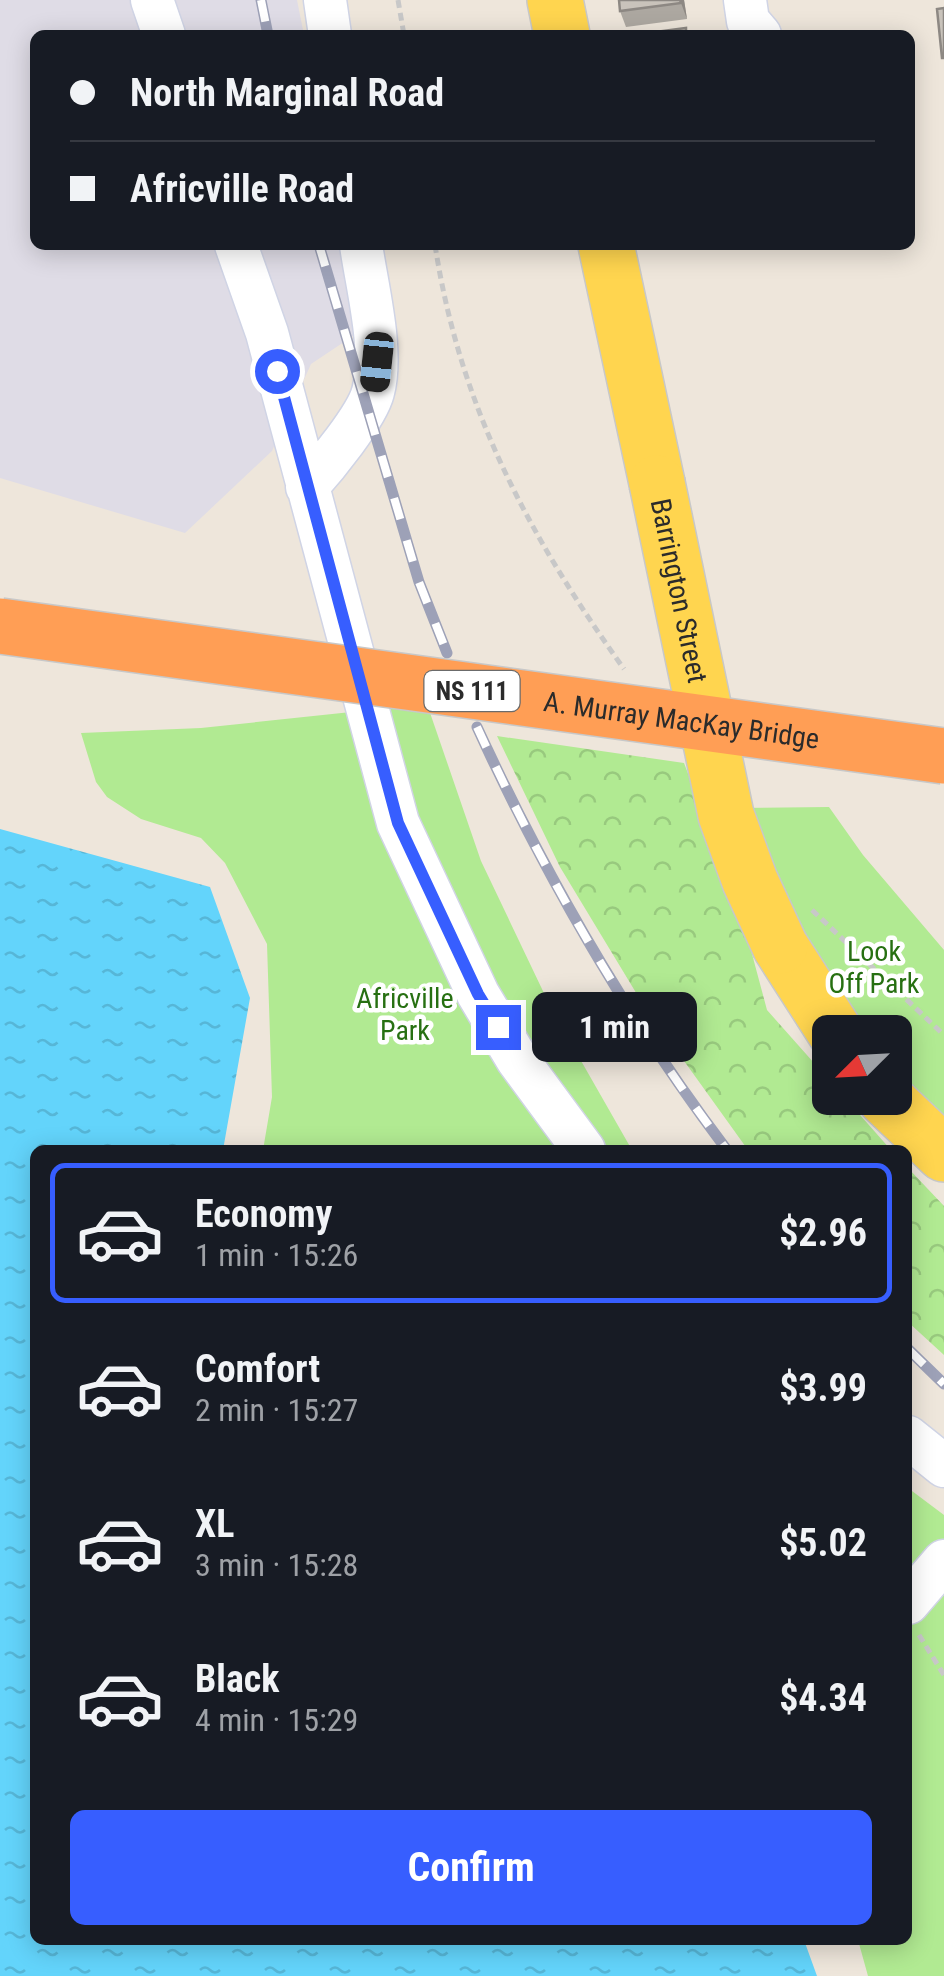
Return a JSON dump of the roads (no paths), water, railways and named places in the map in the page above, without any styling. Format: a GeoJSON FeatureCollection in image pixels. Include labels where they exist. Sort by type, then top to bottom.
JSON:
{"type":"FeatureCollection","features":[{"type":"Feature","properties":{"kind":"highway","name":"A. Murray MacKay Bridge"},"geometry":{"type":"LineString","coordinates":[[0,626],[944,756]]}},
{"type":"Feature","properties":{"kind":"main road"},"geometry":{"type":"LineString","coordinates":[[555,0],[561,30]]}},
{"type":"Feature","properties":{"kind":"main road","name":"Barrington Street"},"geometry":{"type":"LineString","coordinates":[[607,250],[726,815],[750,882],[792,924],[828,1015]]}},
{"type":"Feature","properties":{"kind":"main road"},"geometry":{"type":"LineString","coordinates":[[902,1115],[944,1154]]}},
{"type":"Feature","properties":{"kind":"street"},"geometry":{"type":"LineString","coordinates":[[152,0],[162,30]]}},
{"type":"Feature","properties":{"kind":"street"},"geometry":{"type":"LineString","coordinates":[[325,0],[329,30]]}},
{"type":"Feature","properties":{"kind":"street"},"geometry":{"type":"LineString","coordinates":[[745,0],[748,21],[756,30]]}},
{"type":"Feature","properties":{"kind":"street"},"geometry":{"type":"LineString","coordinates":[[238,250],[267,333],[398,823],[478,994],[517,1059],[580,1145]]}},
{"type":"Feature","properties":{"kind":"street"},"geometry":{"type":"LineString","coordinates":[[307,487],[334,457],[374,392],[377,362],[362,250]]}},
{"type":"Feature","properties":{"kind":"street"},"geometry":{"type":"LineString","coordinates":[[912,1440],[944,1466]]}},
{"type":"Feature","properties":{"kind":"street"},"geometry":{"type":"LineString","coordinates":[[912,1617],[944,1561]]}},
{"type":"Feature","properties":{"kind":"water"},"geometry":{"type":"Polygon","coordinates":[[[0,829],[210,887],[250,998],[224,1145],[30,1145],[30,1945],[806,1945],[817,1976],[0,1976],[0,829]]]}},
{"type":"Feature","properties":{"kind":"railway"},"geometry":{"type":"LineString","coordinates":[[261,0],[267,30]]}},
{"type":"Feature","properties":{"kind":"railway"},"geometry":{"type":"LineString","coordinates":[[320,250],[419,582],[447,653]]}},
{"type":"Feature","properties":{"kind":"railway"},"geometry":{"type":"LineString","coordinates":[[477,727],[531,838],[590,945],[655,1049],[723,1145]]}},
{"type":"Feature","properties":{"kind":"railway"},"geometry":{"type":"LineString","coordinates":[[912,1353],[944,1384]]}},
{"type":"Feature","properties":{"kind":"park label","name":"Look Off Park"},"geometry":{"type":"Point","coordinates":[874,967]}},
{"type":"Feature","properties":{"kind":"park label","name":"Africville Park"},"geometry":{"type":"Point","coordinates":[405,1014]}}]}
